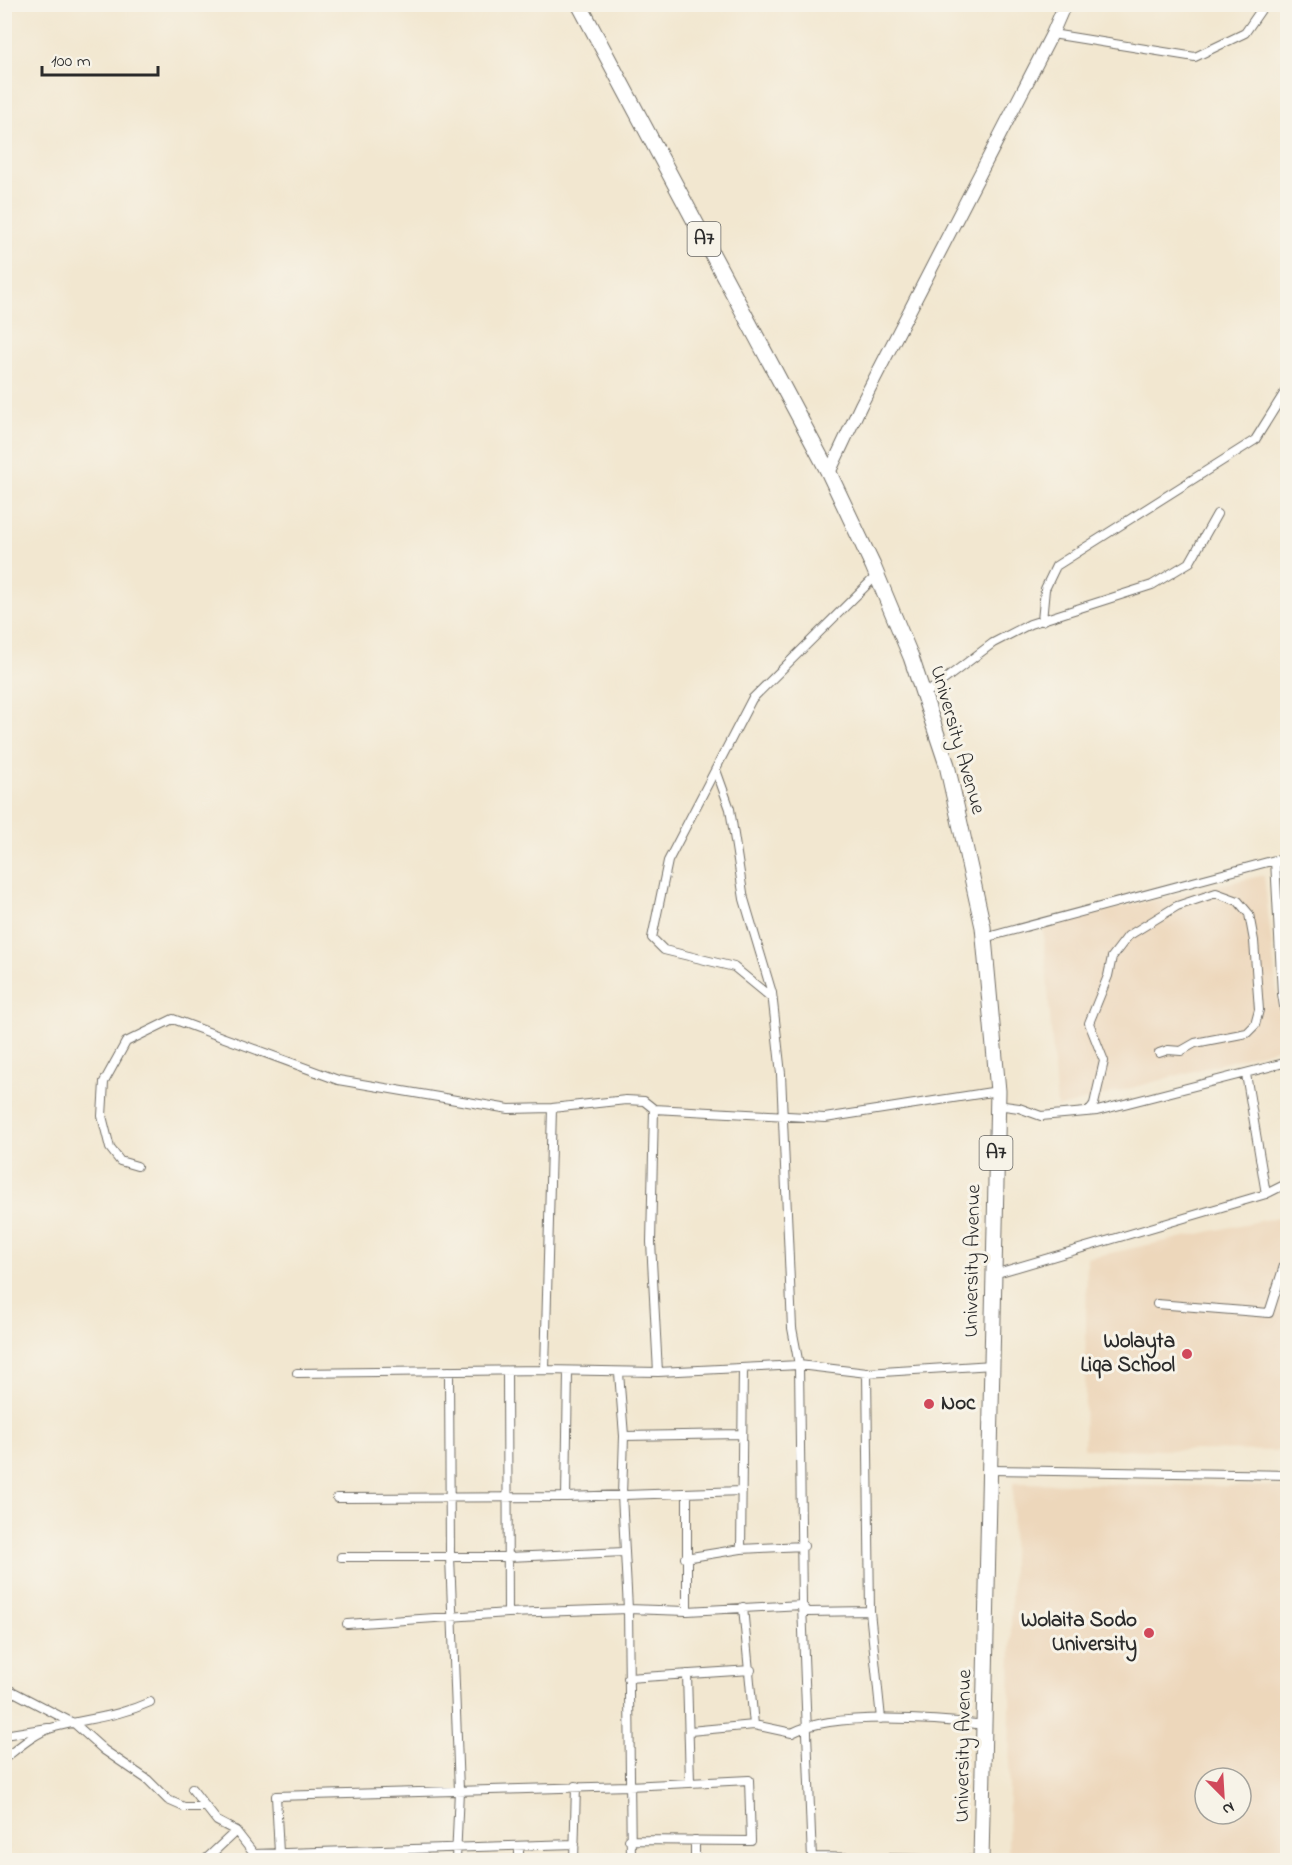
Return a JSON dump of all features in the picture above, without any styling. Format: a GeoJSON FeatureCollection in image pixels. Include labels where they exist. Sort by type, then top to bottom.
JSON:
{"type":"FeatureCollection","features":[{"type":"Feature","properties":{"kind":"highway","name":"A7"},"geometry":{"type":"LineString","coordinates":[[579,4],[829,473]]}},
{"type":"Feature","properties":{"kind":"highway","name":"University Avenue"},"geometry":{"type":"LineString","coordinates":[[829,473],[877,575],[924,695],[947,765],[984,938],[997,1098],[991,1470],[981,1860]]}},
{"type":"Feature","properties":{"kind":"street"},"geometry":{"type":"LineString","coordinates":[[829,473],[861,405],[1052,34],[1065,4]]}},
{"type":"Feature","properties":{"kind":"street"},"geometry":{"type":"LineString","coordinates":[[1052,34],[1195,57],[1245,33],[1265,4]]}},
{"type":"Feature","properties":{"kind":"street"},"geometry":{"type":"LineString","coordinates":[[1042,621],[1045,589],[1056,566],[1255,440],[1287,387]]}},
{"type":"Feature","properties":{"kind":"street"},"geometry":{"type":"LineString","coordinates":[[924,695],[993,643],[1042,621],[1152,585],[1190,562],[1217,514]]}},
{"type":"Feature","properties":{"kind":"street"},"geometry":{"type":"LineString","coordinates":[[773,999],[734,967],[664,950],[652,938],[668,861],[752,699],[877,575]]}},
{"type":"Feature","properties":{"kind":"street"},"geometry":{"type":"LineString","coordinates":[[716,771],[730,809],[744,899],[773,999],[783,1115],[792,1328],[800,1365],[804,1546],[802,1605],[812,1859],[981,1860]]}},
{"type":"Feature","properties":{"kind":"street"},"geometry":{"type":"LineString","coordinates":[[984,938],[1275,860],[1282,994],[1287,1031]]}},
{"type":"Feature","properties":{"kind":"street"},"geometry":{"type":"LineString","coordinates":[[1089,1111],[1095,1104],[1104,1061],[1089,1023],[1104,986],[1112,957],[1128,936],[1178,906],[1216,893],[1238,901],[1249,914],[1254,941],[1258,984],[1258,1010],[1255,1025],[1247,1033],[1195,1043],[1181,1051],[1168,1050],[1159,1053]]}},
{"type":"Feature","properties":{"kind":"street"},"geometry":{"type":"LineString","coordinates":[[1278,932],[1287,904]]}},
{"type":"Feature","properties":{"kind":"street"},"geometry":{"type":"LineString","coordinates":[[137,1166],[120,1161],[110,1149],[102,1116],[104,1082],[126,1042],[173,1019],[338,1080],[509,1109],[552,1108],[626,1100],[644,1101],[654,1109],[825,1118],[997,1098],[1041,1116],[1089,1111],[1287,1062]]}},
{"type":"Feature","properties":{"kind":"street"},"geometry":{"type":"LineString","coordinates":[[1246,1074],[1266,1194]]}},
{"type":"Feature","properties":{"kind":"street"},"geometry":{"type":"LineString","coordinates":[[545,1370],[552,1108]]}},
{"type":"Feature","properties":{"kind":"street"},"geometry":{"type":"LineString","coordinates":[[654,1109],[651,1242],[658,1372]]}},
{"type":"Feature","properties":{"kind":"street"},"geometry":{"type":"LineString","coordinates":[[994,1274],[1266,1194],[1287,1183]]}},
{"type":"Feature","properties":{"kind":"street"},"geometry":{"type":"LineString","coordinates":[[1157,1304],[1269,1313],[1287,1253]]}},
{"type":"Feature","properties":{"kind":"street"},"geometry":{"type":"LineString","coordinates":[[297,1373],[545,1370],[619,1373],[800,1365],[867,1372],[993,1365]]}},
{"type":"Feature","properties":{"kind":"street"},"geometry":{"type":"LineString","coordinates":[[741,1549],[743,1368]]}},
{"type":"Feature","properties":{"kind":"street"},"geometry":{"type":"LineString","coordinates":[[449,1371],[450,1556],[459,1790],[456,1860]]}},
{"type":"Feature","properties":{"kind":"street"},"geometry":{"type":"LineString","coordinates":[[507,1371],[508,1613]]}},
{"type":"Feature","properties":{"kind":"street"},"geometry":{"type":"LineString","coordinates":[[566,1497],[568,1372]]}},
{"type":"Feature","properties":{"kind":"street"},"geometry":{"type":"LineString","coordinates":[[867,1372],[870,1611],[881,1719]]}},
{"type":"Feature","properties":{"kind":"street"},"geometry":{"type":"LineString","coordinates":[[619,1373],[624,1436],[622,1495],[628,1609],[631,1860]]}},
{"type":"Feature","properties":{"kind":"street"},"geometry":{"type":"LineString","coordinates":[[624,1436],[741,1434]]}},
{"type":"Feature","properties":{"kind":"street"},"geometry":{"type":"LineString","coordinates":[[991,1470],[1287,1475]]}},
{"type":"Feature","properties":{"kind":"street"},"geometry":{"type":"LineString","coordinates":[[337,1498],[566,1497],[742,1491]]}},
{"type":"Feature","properties":{"kind":"street"},"geometry":{"type":"LineString","coordinates":[[687,1494],[685,1558],[687,1611]]}},
{"type":"Feature","properties":{"kind":"street"},"geometry":{"type":"LineString","coordinates":[[685,1558],[741,1549],[804,1546]]}},
{"type":"Feature","properties":{"kind":"street"},"geometry":{"type":"LineString","coordinates":[[341,1557],[508,1557],[625,1552]]}},
{"type":"Feature","properties":{"kind":"street"},"geometry":{"type":"LineString","coordinates":[[802,1605],[808,1612],[870,1611]]}},
{"type":"Feature","properties":{"kind":"street"},"geometry":{"type":"LineString","coordinates":[[347,1624],[452,1615],[628,1609],[687,1611],[802,1605]]}},
{"type":"Feature","properties":{"kind":"street"},"geometry":{"type":"LineString","coordinates":[[743,1607],[751,1670],[754,1725]]}},
{"type":"Feature","properties":{"kind":"street"},"geometry":{"type":"LineString","coordinates":[[628,1678],[751,1670]]}},
{"type":"Feature","properties":{"kind":"street"},"geometry":{"type":"LineString","coordinates":[[687,1674],[690,1782]]}},
{"type":"Feature","properties":{"kind":"street"},"geometry":{"type":"LineString","coordinates":[[4,1687],[44,1710],[75,1724],[104,1750],[148,1779],[168,1800],[184,1807],[206,1807]]}},
{"type":"Feature","properties":{"kind":"street"},"geometry":{"type":"LineString","coordinates":[[4,1735],[75,1724],[125,1713],[150,1702]]}},
{"type":"Feature","properties":{"kind":"street"},"geometry":{"type":"LineString","coordinates":[[690,1731],[754,1725],[792,1733],[806,1726],[881,1719],[937,1719],[985,1725]]}},
{"type":"Feature","properties":{"kind":"street"},"geometry":{"type":"LineString","coordinates":[[4,1759],[20,1746],[53,1727]]}},
{"type":"Feature","properties":{"kind":"street"},"geometry":{"type":"LineString","coordinates":[[279,1853],[276,1796],[629,1786],[749,1780],[751,1841],[629,1840]]}},
{"type":"Feature","properties":{"kind":"street"},"geometry":{"type":"LineString","coordinates":[[574,1860],[576,1786]]}},
{"type":"Feature","properties":{"kind":"street"},"geometry":{"type":"LineString","coordinates":[[192,1789],[216,1821],[236,1831],[254,1854],[265,1860]]}},
{"type":"Feature","properties":{"kind":"street"},"geometry":{"type":"LineString","coordinates":[[205,1860],[236,1831]]}},
{"type":"Feature","properties":{"kind":"street"},"geometry":{"type":"LineString","coordinates":[[695,1840],[695,1860]]}},
{"type":"Feature","properties":{"kind":"street"},"geometry":{"type":"LineString","coordinates":[[254,1854],[336,1856],[394,1850],[575,1844]]}},
{"type":"Feature","properties":{"kind":"street"},"geometry":{"type":"LineString","coordinates":[[519,1846],[519,1860]]}},
{"type":"Feature","properties":{"kind":"street"},"geometry":{"type":"LineString","coordinates":[[394,1850],[395,1860]]}},
{"type":"Feature","properties":{"kind":"shaded area"},"geometry":{"type":"Polygon","coordinates":[[[1264,875],[1283,1047],[1057,1108],[1043,925],[1264,875]]]}},
{"type":"Feature","properties":{"kind":"shaded area","name":"Wolayta Liqa School"},"geometry":{"type":"Polygon","coordinates":[[[1287,1215],[1287,1451],[1084,1449],[1087,1258],[1287,1215]]]}},
{"type":"Feature","properties":{"kind":"shaded area","name":"Wolaita Sodo University"},"geometry":{"type":"Polygon","coordinates":[[[1013,1483],[1287,1487],[1287,1860],[1008,1860],[1013,1483]]]}},
{"type":"Feature","properties":{"kind":"place","name":"Wolayta Liqa School"},"geometry":{"type":"Point","coordinates":[1187,1354]}},
{"type":"Feature","properties":{"kind":"place","name":"Noc"},"geometry":{"type":"Point","coordinates":[929,1404]}},
{"type":"Feature","properties":{"kind":"place","name":"Wolaita Sodo University"},"geometry":{"type":"Point","coordinates":[1149,1633]}}]}
